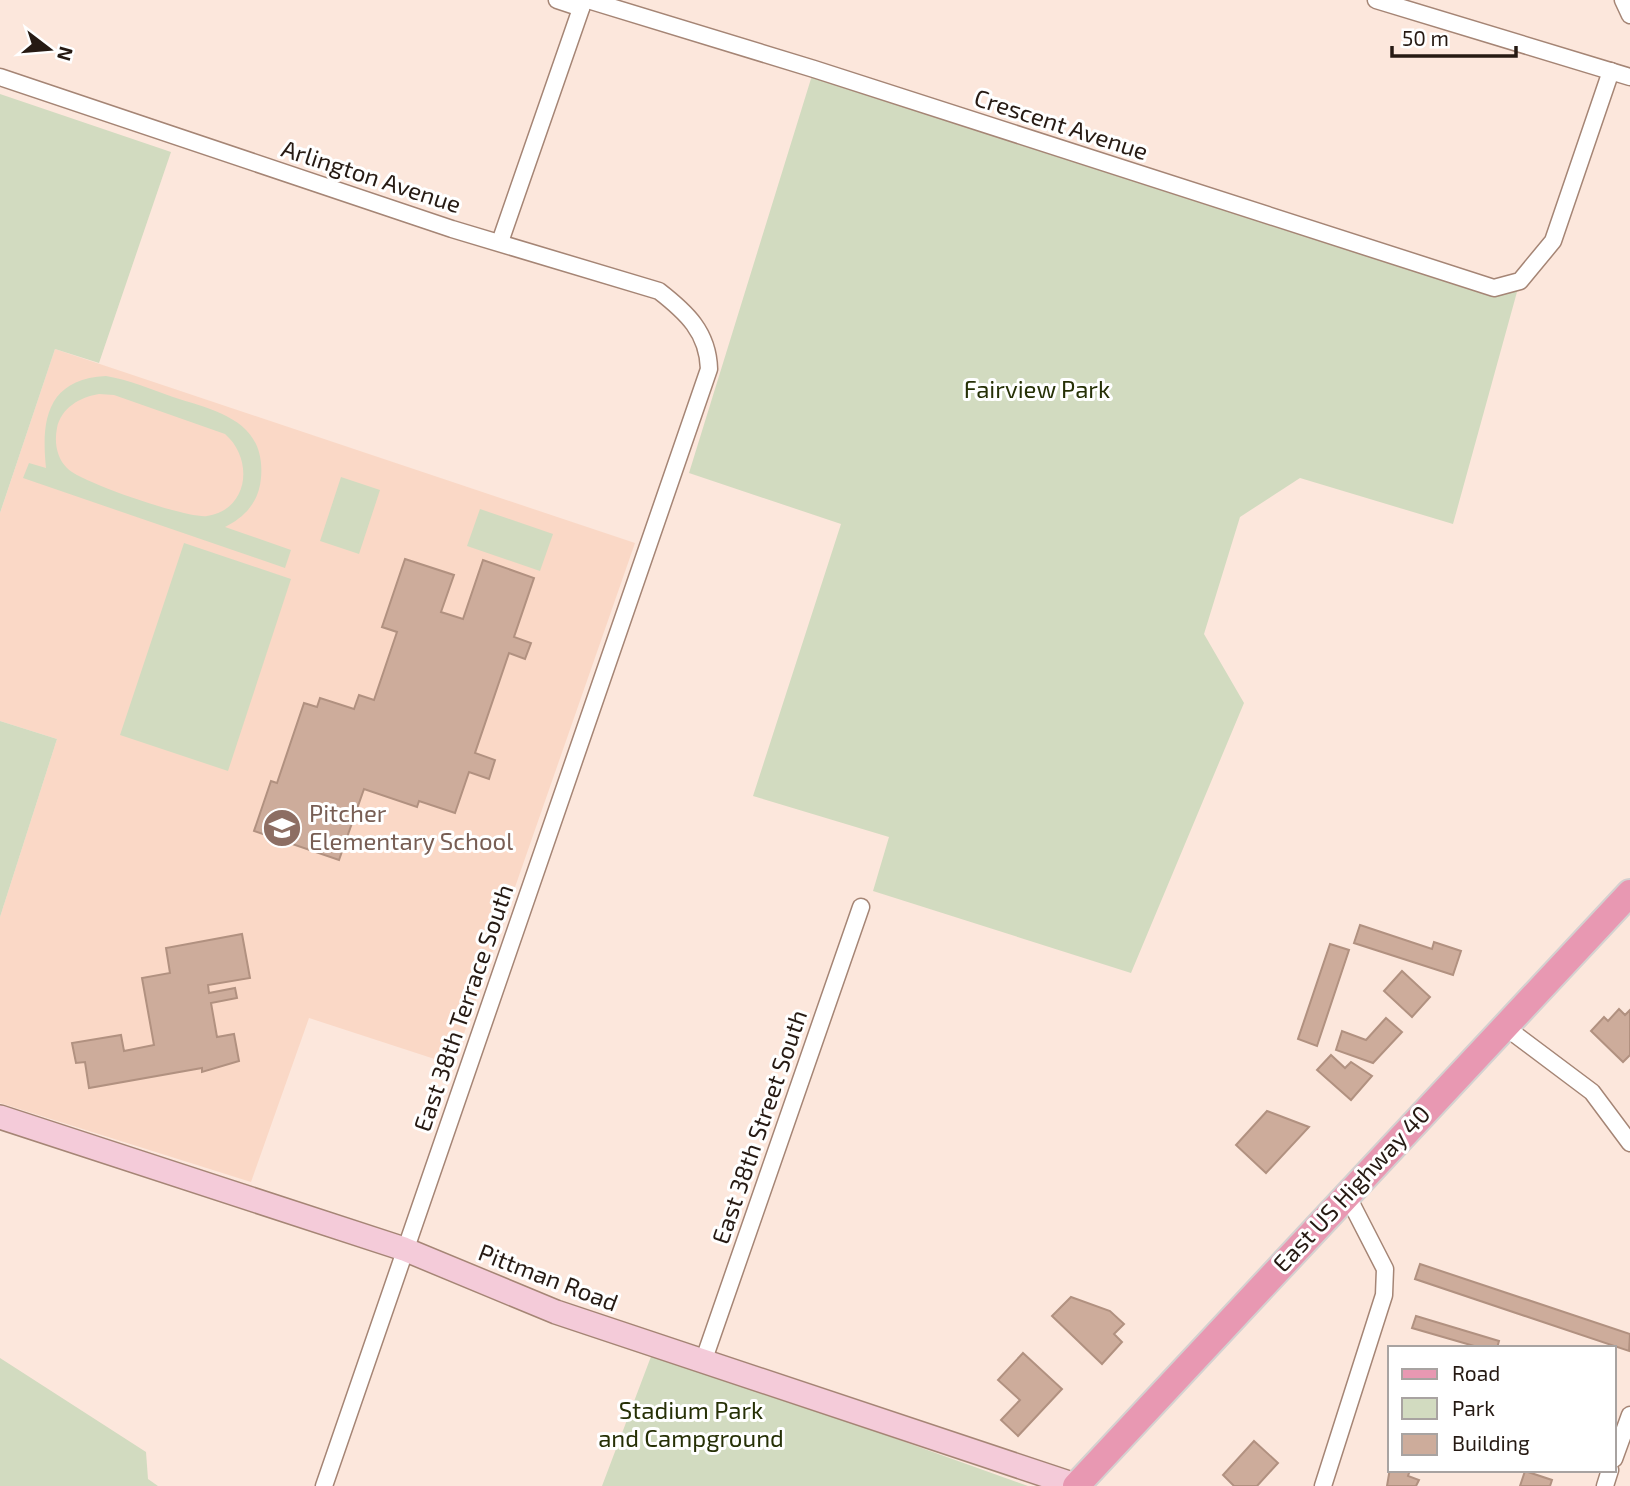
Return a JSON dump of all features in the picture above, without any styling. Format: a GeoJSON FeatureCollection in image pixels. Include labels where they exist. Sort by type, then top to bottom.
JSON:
{"type":"FeatureCollection","features":[{"type":"Feature","properties":{"kind":"main road","name":"East US Highway 40"},"geometry":{"type":"LineString","coordinates":[[1077,1486],[1630,893]]}},
{"type":"Feature","properties":{"kind":"street","name":"Crescent Avenue"},"geometry":{"type":"LineString","coordinates":[[557,0],[584,3],[827,73],[1494,288],[1520,281],[1553,241],[1611,71]]}},
{"type":"Feature","properties":{"kind":"street"},"geometry":{"type":"LineString","coordinates":[[1376,0],[1630,77]]}},
{"type":"Feature","properties":{"kind":"street"},"geometry":{"type":"LineString","coordinates":[[1623,0],[1630,16]]}},
{"type":"Feature","properties":{"kind":"street"},"geometry":{"type":"LineString","coordinates":[[500,242],[584,3]]}},
{"type":"Feature","properties":{"kind":"street","name":"Arlington Avenue"},"geometry":{"type":"LineString","coordinates":[[0,77],[500,242],[659,291],[685,312],[701,333],[706,346]]}},
{"type":"Feature","properties":{"kind":"street","name":"East 38th Terrace South"},"geometry":{"type":"LineString","coordinates":[[324,1486],[709,369],[706,346]]}},
{"type":"Feature","properties":{"kind":"street","name":"East 38th Street South"},"geometry":{"type":"LineString","coordinates":[[703,1362],[861,907]]}},
{"type":"Feature","properties":{"kind":"street"},"geometry":{"type":"LineString","coordinates":[[1504,1026],[1592,1092],[1630,1143]]}},
{"type":"Feature","properties":{"kind":"street","name":"Pittman Road"},"geometry":{"type":"LineString","coordinates":[[0,1117],[404,1249],[556,1312],[1077,1486]]}},
{"type":"Feature","properties":{"kind":"street"},"geometry":{"type":"LineString","coordinates":[[1323,1486],[1384,1295],[1385,1269],[1347,1195]]}},
{"type":"Feature","properties":{"kind":"street"},"geometry":{"type":"LineString","coordinates":[[1616,1454],[1630,1415]]}},
{"type":"Feature","properties":{"kind":"shaded area","name":"Pitcher Elementary School"},"geometry":{"type":"Polygon","coordinates":[[[55,349],[635,543],[453,1065],[309,1018],[251,1182],[0,1103],[0,917],[57,739],[0,721],[0,513],[55,349]]]}},
{"type":"Feature","properties":{"kind":"green space","name":"Fairview Park"},"geometry":{"type":"Polygon","coordinates":[[[814,69],[1494,288],[1520,281],[1453,524],[1300,478],[1240,517],[1204,634],[1244,703],[1131,973],[873,891],[889,837],[753,796],[841,524],[689,473],[814,69]]]}},
{"type":"Feature","properties":{"kind":"green space"},"geometry":{"type":"Polygon","coordinates":[[[0,94],[171,152],[99,363],[55,349],[0,513],[0,94]]]}},
{"type":"Feature","properties":{"kind":"green space"},"geometry":{"type":"Polygon","coordinates":[[[106,376],[132,382],[221,413],[247,431],[260,458],[260,487],[250,508],[239,519],[225,527],[291,550],[285,568],[23,478],[29,463],[46,468],[45,434],[52,405],[71,385],[106,376]],[[99,394],[85,398],[67,409],[59,421],[56,445],[67,468],[91,482],[179,512],[207,516],[221,512],[232,504],[243,482],[243,469],[234,444],[225,434],[114,395],[99,394]]]}},
{"type":"Feature","properties":{"kind":"green space"},"geometry":{"type":"Polygon","coordinates":[[[341,477],[380,490],[359,554],[320,541],[341,477]]]}},
{"type":"Feature","properties":{"kind":"green space"},"geometry":{"type":"Polygon","coordinates":[[[480,509],[553,534],[540,571],[467,546],[480,509]]]}},
{"type":"Feature","properties":{"kind":"green space"},"geometry":{"type":"Polygon","coordinates":[[[184,543],[291,579],[228,771],[120,735],[184,543]]]}},
{"type":"Feature","properties":{"kind":"green space"},"geometry":{"type":"Polygon","coordinates":[[[0,721],[57,739],[0,917],[0,721]]]}},
{"type":"Feature","properties":{"kind":"green space","name":"Stadium Park and Campground"},"geometry":{"type":"Polygon","coordinates":[[[655,1346],[866,1428],[1028,1486],[602,1486],[655,1346]]]}},
{"type":"Feature","properties":{"kind":"green space"},"geometry":{"type":"Polygon","coordinates":[[[0,1358],[146,1452],[148,1479],[158,1486],[0,1486],[0,1358]]]}},
{"type":"Feature","properties":{"kind":"building"},"geometry":{"type":"Polygon","coordinates":[[[405,559],[454,575],[441,612],[463,619],[483,560],[534,578],[514,637],[531,643],[525,659],[509,653],[475,753],[495,760],[489,779],[469,772],[455,813],[419,801],[417,807],[364,789],[339,860],[254,831],[271,781],[277,783],[304,703],[317,707],[320,698],[354,709],[359,695],[374,700],[397,632],[382,627],[405,559]]]}},
{"type":"Feature","properties":{"kind":"building"},"geometry":{"type":"Polygon","coordinates":[[[1360,925],[1432,949],[1434,942],[1461,951],[1453,975],[1354,943],[1360,925]]]}},
{"type":"Feature","properties":{"kind":"building"},"geometry":{"type":"Polygon","coordinates":[[[242,934],[250,978],[208,985],[209,993],[235,988],[237,998],[211,1003],[217,1037],[234,1034],[239,1061],[202,1072],[202,1068],[89,1088],[85,1062],[76,1063],[72,1043],[121,1035],[124,1051],[154,1045],[142,978],[170,973],[166,948],[242,934]]]}},
{"type":"Feature","properties":{"kind":"building"},"geometry":{"type":"Polygon","coordinates":[[[1330,944],[1349,950],[1317,1046],[1298,1039],[1330,944]]]}},
{"type":"Feature","properties":{"kind":"building"},"geometry":{"type":"Polygon","coordinates":[[[1402,971],[1430,997],[1412,1017],[1384,991],[1402,971]]]}},
{"type":"Feature","properties":{"kind":"building"},"geometry":{"type":"Polygon","coordinates":[[[1619,1009],[1625,1015],[1630,1010],[1630,1055],[1623,1062],[1591,1031],[1604,1017],[1608,1021],[1619,1009]]]}},
{"type":"Feature","properties":{"kind":"building"},"geometry":{"type":"Polygon","coordinates":[[[1386,1018],[1402,1032],[1373,1063],[1336,1050],[1342,1031],[1366,1040],[1386,1018]]]}},
{"type":"Feature","properties":{"kind":"building"},"geometry":{"type":"Polygon","coordinates":[[[1331,1055],[1345,1068],[1351,1062],[1372,1076],[1351,1100],[1317,1070],[1331,1055]]]}},
{"type":"Feature","properties":{"kind":"building"},"geometry":{"type":"Polygon","coordinates":[[[1267,1111],[1309,1127],[1266,1173],[1236,1145],[1267,1111]]]}},
{"type":"Feature","properties":{"kind":"building"},"geometry":{"type":"Polygon","coordinates":[[[1420,1264],[1630,1334],[1629,1351],[1616,1346],[1415,1279],[1420,1264]]]}},
{"type":"Feature","properties":{"kind":"building"},"geometry":{"type":"Polygon","coordinates":[[[1071,1297],[1110,1311],[1124,1324],[1114,1334],[1122,1342],[1102,1364],[1052,1316],[1071,1297]]]}},
{"type":"Feature","properties":{"kind":"building"},"geometry":{"type":"Polygon","coordinates":[[[1416,1316],[1499,1341],[1498,1346],[1474,1346],[1412,1328],[1416,1316]]]}},
{"type":"Feature","properties":{"kind":"building"},"geometry":{"type":"Polygon","coordinates":[[[1023,1353],[1062,1389],[1018,1436],[1001,1420],[1020,1400],[998,1380],[1023,1353]]]}},
{"type":"Feature","properties":{"kind":"building"},"geometry":{"type":"Polygon","coordinates":[[[1254,1441],[1278,1463],[1257,1486],[1234,1486],[1223,1475],[1254,1441]]]}},
{"type":"Feature","properties":{"kind":"building"},"geometry":{"type":"Polygon","coordinates":[[[1389,1472],[1409,1472],[1408,1476],[1419,1480],[1416,1486],[1387,1486],[1389,1472]]]}},
{"type":"Feature","properties":{"kind":"building"},"geometry":{"type":"Polygon","coordinates":[[[1525,1472],[1552,1480],[1550,1486],[1520,1486],[1525,1472]]]}},
{"type":"Feature","properties":{"kind":"place","name":"Pitcher Elementary School"},"geometry":{"type":"Point","coordinates":[282,828]}}]}
